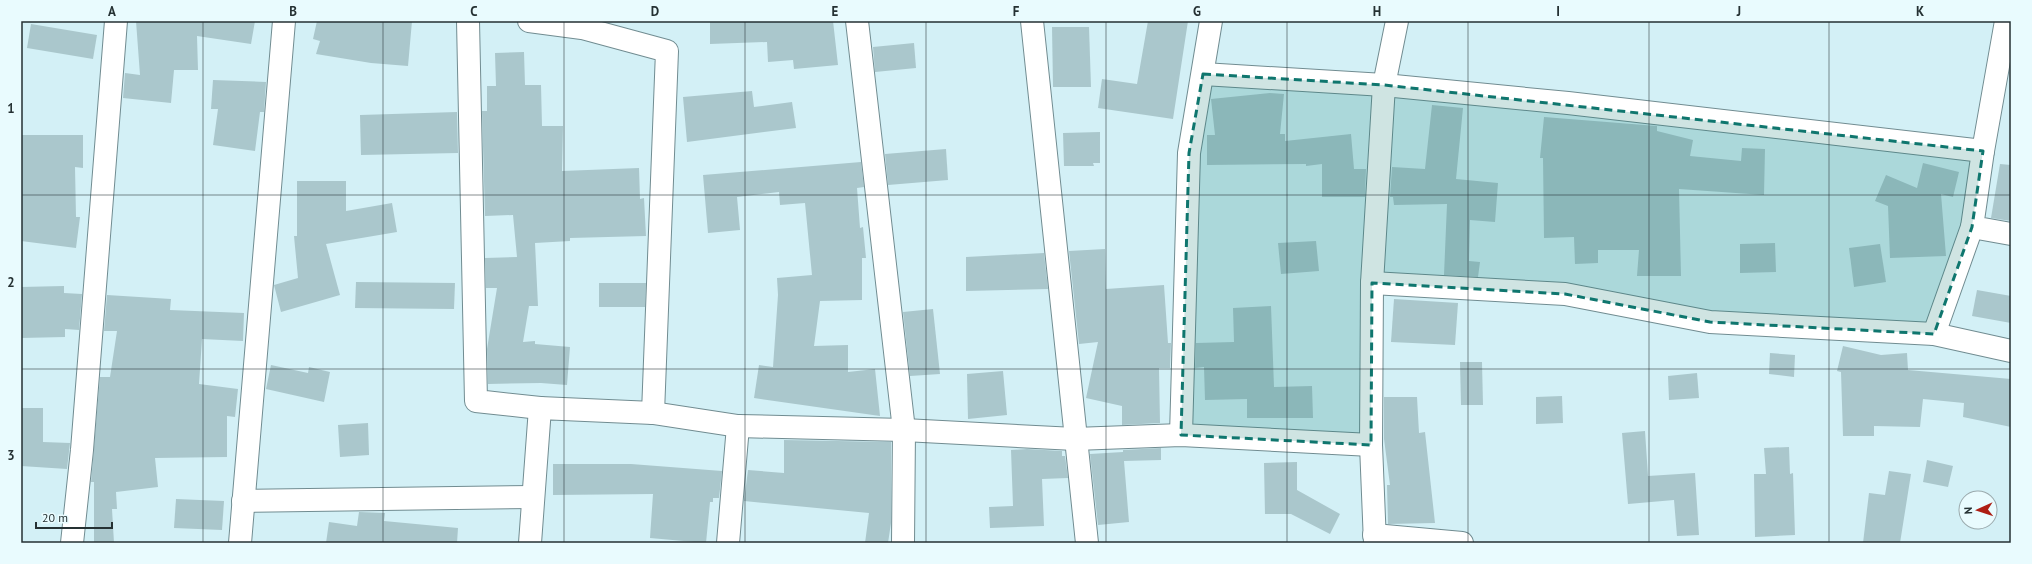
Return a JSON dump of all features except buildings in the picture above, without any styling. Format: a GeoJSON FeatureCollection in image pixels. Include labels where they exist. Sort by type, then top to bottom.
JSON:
{"type":"FeatureCollection","features":[{"type":"Feature","properties":{"kind":"street"},"geometry":{"type":"LineString","coordinates":[[72,543],[82,450],[116,21]]}},
{"type":"Feature","properties":{"kind":"street"},"geometry":{"type":"LineString","coordinates":[[240,543],[284,21]]}},
{"type":"Feature","properties":{"kind":"street"},"geometry":{"type":"LineString","coordinates":[[468,21],[476,401],[540,408],[653,413],[738,426],[904,430],[1075,439],[1181,435],[1371,445]]}},
{"type":"Feature","properties":{"kind":"street"},"geometry":{"type":"LineString","coordinates":[[529,21],[582,24],[667,51],[653,413]]}},
{"type":"Feature","properties":{"kind":"street"},"geometry":{"type":"LineString","coordinates":[[857,21],[904,430],[903,543]]}},
{"type":"Feature","properties":{"kind":"street"},"geometry":{"type":"LineString","coordinates":[[1032,21],[1086,543]]}},
{"type":"Feature","properties":{"kind":"street"},"geometry":{"type":"LineString","coordinates":[[1181,435],[1189,153],[1211,21]]}},
{"type":"Feature","properties":{"kind":"street"},"geometry":{"type":"LineString","coordinates":[[1396,21],[1384,85],[1372,283],[1371,445],[1374,539],[1462,543]]}},
{"type":"Feature","properties":{"kind":"street"},"geometry":{"type":"LineString","coordinates":[[1934,334],[1972,226],[1983,151],[2006,21]]}},
{"type":"Feature","properties":{"kind":"street"},"geometry":{"type":"LineString","coordinates":[[1202,74],[1384,85],[1568,103],[1983,151]]}},
{"type":"Feature","properties":{"kind":"street"},"geometry":{"type":"LineString","coordinates":[[1972,226],[2011,234]]}},
{"type":"Feature","properties":{"kind":"street"},"geometry":{"type":"LineString","coordinates":[[1372,283],[1565,294],[1710,322],[1934,334],[2011,351]]}},
{"type":"Feature","properties":{"kind":"street"},"geometry":{"type":"LineString","coordinates":[[530,543],[540,408]]}},
{"type":"Feature","properties":{"kind":"street"},"geometry":{"type":"LineString","coordinates":[[728,543],[738,426]]}},
{"type":"Feature","properties":{"kind":"street"},"geometry":{"type":"LineString","coordinates":[[243,501],[533,497]]}},
{"type":"Feature","properties":{"kind":"highlighted area"},"geometry":{"type":"Polygon","coordinates":[[[1203,74],[1384,85],[1983,151],[1972,227],[1934,334],[1710,322],[1565,294],[1372,283],[1371,445],[1181,435],[1189,153],[1203,74]]]}}]}
